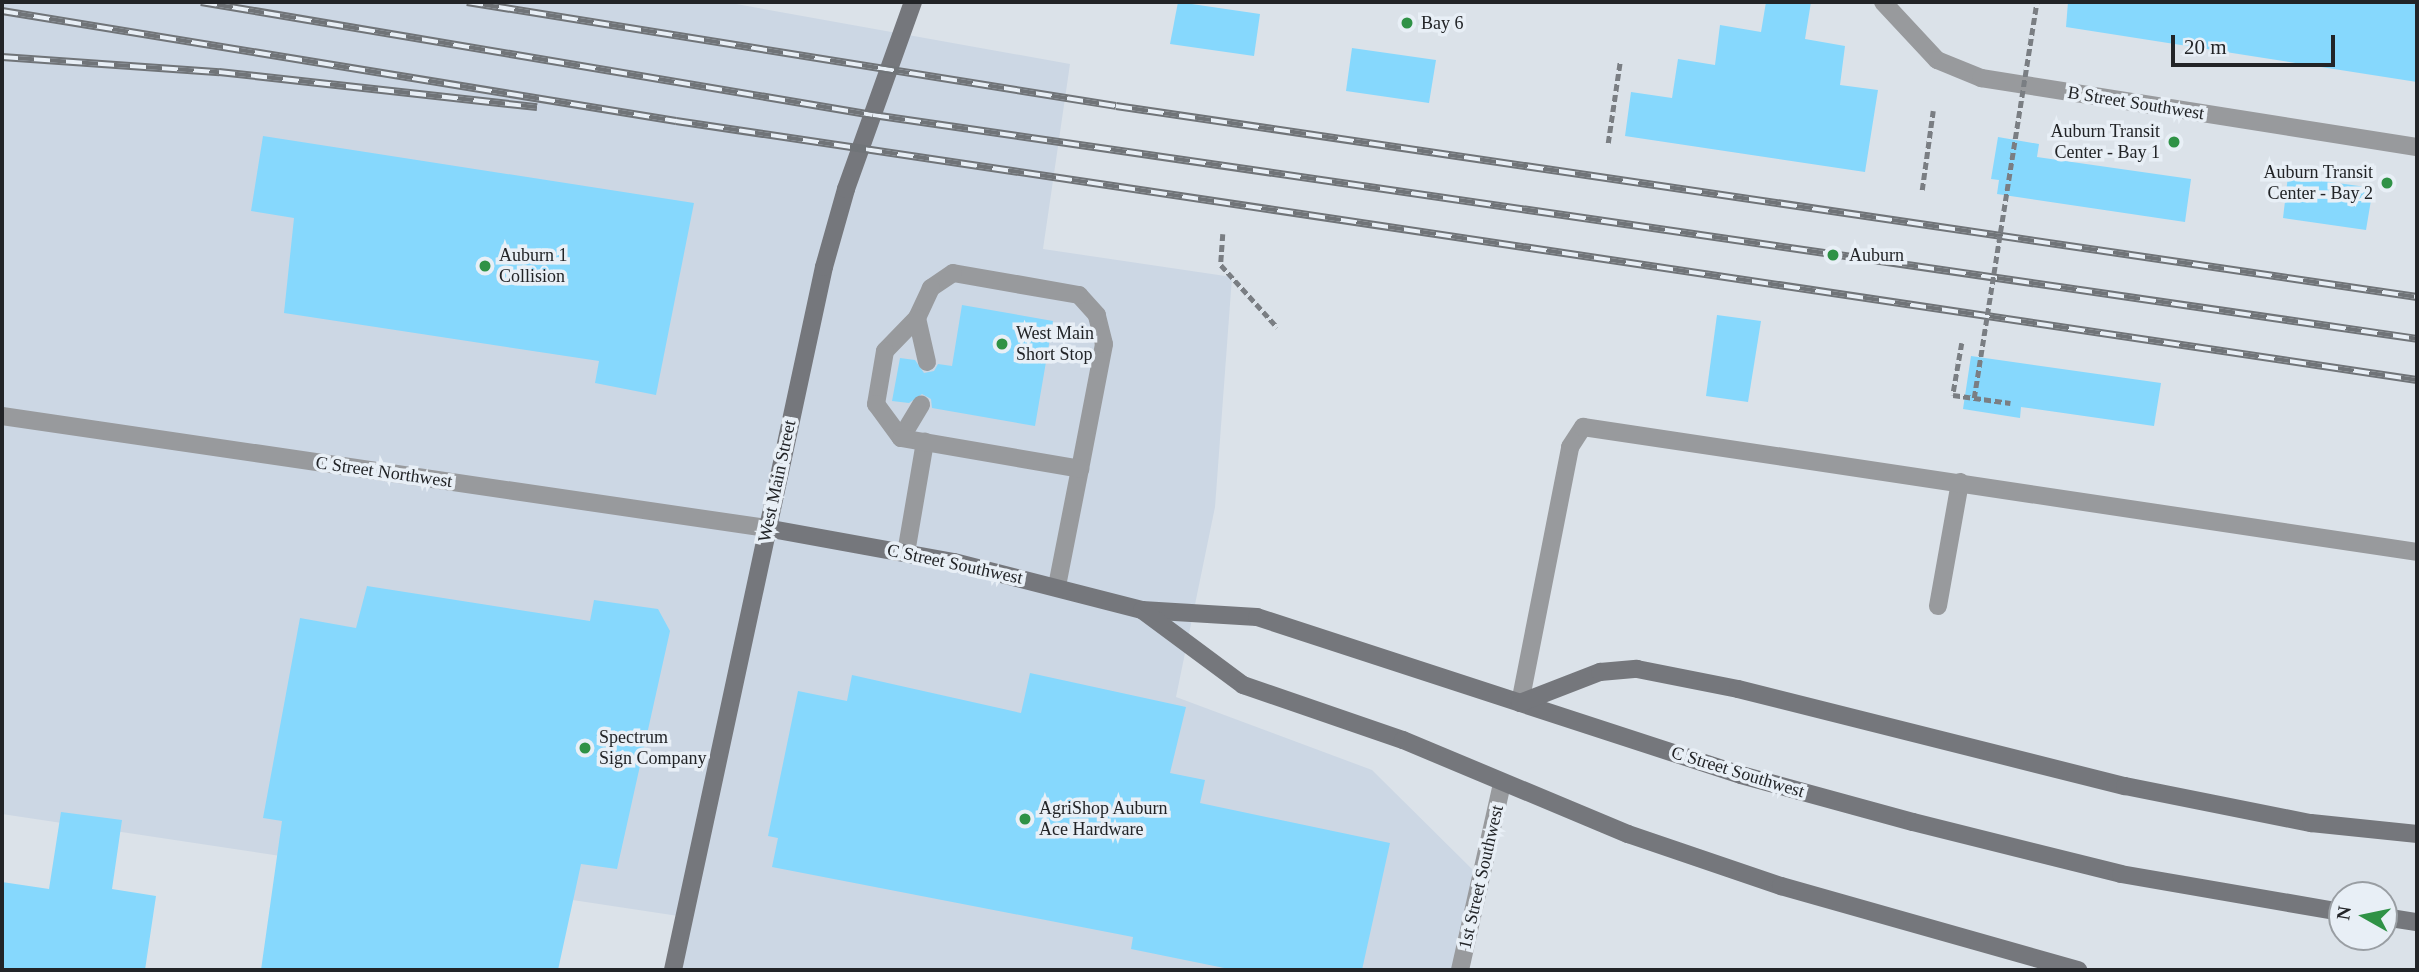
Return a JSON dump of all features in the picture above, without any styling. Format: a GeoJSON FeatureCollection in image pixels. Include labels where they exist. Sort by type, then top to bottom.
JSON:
{"type":"FeatureCollection","features":[{"type":"Feature","properties":{"kind":"main road","name":"West Main Street"},"geometry":{"type":"LineString","coordinates":[[673,970],[766,528],[839,215],[913,2]]}},
{"type":"Feature","properties":{"kind":"main road","name":"C Street Southwest"},"geometry":{"type":"LineString","coordinates":[[766,528],[906,553],[1057,586],[1142,610],[1257,617],[1741,775],[1913,822],[2121,874],[2328,910]]}},
{"type":"Feature","properties":{"kind":"main road","name":"C Street Southwest"},"geometry":{"type":"LineString","coordinates":[[1142,610],[1243,685],[1403,740],[1502,783],[1781,886],[2078,970]]}},
{"type":"Feature","properties":{"kind":"main road"},"geometry":{"type":"LineString","coordinates":[[1520,703],[1600,672],[1637,669],[1738,689],[2125,786],[2311,824],[2417,834]]}},
{"type":"Feature","properties":{"kind":"main road"},"geometry":{"type":"LineString","coordinates":[[2398,919],[2417,922]]}},
{"type":"Feature","properties":{"kind":"street","name":"B Street Southwest"},"geometry":{"type":"LineString","coordinates":[[1883,2],[1937,60],[1980,78],[2417,147]]}},
{"type":"Feature","properties":{"kind":"street"},"geometry":{"type":"LineString","coordinates":[[1057,586],[1080,469],[1104,344],[1097,315],[1079,295],[953,273],[930,288],[917,317],[885,351],[876,404],[901,438],[1080,469]]}},
{"type":"Feature","properties":{"kind":"street"},"geometry":{"type":"LineString","coordinates":[[917,317],[927,362]]}},
{"type":"Feature","properties":{"kind":"street"},"geometry":{"type":"LineString","coordinates":[[901,438],[921,405]]}},
{"type":"Feature","properties":{"kind":"street","name":"C Street Northwest"},"geometry":{"type":"LineString","coordinates":[[2,416],[766,528]]}},
{"type":"Feature","properties":{"kind":"street"},"geometry":{"type":"LineString","coordinates":[[1520,703],[1570,447],[1583,427],[2417,552]]}},
{"type":"Feature","properties":{"kind":"street"},"geometry":{"type":"LineString","coordinates":[[906,553],[925,442]]}},
{"type":"Feature","properties":{"kind":"street"},"geometry":{"type":"LineString","coordinates":[[1938,606],[1960,482]]}},
{"type":"Feature","properties":{"kind":"street","name":"1st Street Southwest"},"geometry":{"type":"LineString","coordinates":[[1462,970],[1502,783]]}},
{"type":"Feature","properties":{"kind":"path"},"geometry":{"type":"LineString","coordinates":[[1974,398],[2037,2]]}},
{"type":"Feature","properties":{"kind":"path"},"geometry":{"type":"LineString","coordinates":[[1608,143],[1620,62]]}},
{"type":"Feature","properties":{"kind":"path"},"geometry":{"type":"LineString","coordinates":[[1922,190],[1933,111]]}},
{"type":"Feature","properties":{"kind":"path"},"geometry":{"type":"LineString","coordinates":[[1223,234],[1221,265],[1278,327]]}},
{"type":"Feature","properties":{"kind":"path"},"geometry":{"type":"LineString","coordinates":[[1962,343],[1954,395],[2010,403]]}},
{"type":"Feature","properties":{"kind":"shaded area"},"geometry":{"type":"Polygon","coordinates":[[[2,2],[725,2],[1070,64],[1043,249],[1232,277],[1215,507],[1176,697],[1372,770],[1481,878],[1460,970],[673,970],[685,917],[2,814],[2,2]]]}},
{"type":"Feature","properties":{"kind":"building"},"geometry":{"type":"Polygon","coordinates":[[[1178,2],[1260,14],[1254,56],[1170,44],[1178,2]]]}},
{"type":"Feature","properties":{"kind":"building"},"geometry":{"type":"Polygon","coordinates":[[[1766,2],[1811,2],[1805,39],[1845,46],[1840,85],[1878,90],[1865,172],[1625,136],[1631,92],[1672,98],[1678,59],[1715,65],[1720,25],[1761,32],[1766,2]]]}},
{"type":"Feature","properties":{"kind":"building"},"geometry":{"type":"Polygon","coordinates":[[[2068,2],[2417,2],[2417,82],[2066,27],[2068,2]]]}},
{"type":"Feature","properties":{"kind":"building"},"geometry":{"type":"Polygon","coordinates":[[[1352,48],[1436,60],[1429,103],[1346,91],[1352,48]]]}},
{"type":"Feature","properties":{"kind":"building","name":"Auburn 1 Collision"},"geometry":{"type":"Polygon","coordinates":[[[263,136],[694,203],[656,395],[595,383],[599,361],[284,313],[294,218],[251,211],[263,136]]]}},
{"type":"Feature","properties":{"kind":"building"},"geometry":{"type":"Polygon","coordinates":[[[1998,137],[2039,144],[2037,157],[2191,179],[2185,222],[1997,194],[1999,180],[1991,179],[1998,137]]]}},
{"type":"Feature","properties":{"kind":"building"},"geometry":{"type":"Polygon","coordinates":[[[2288,176],[2373,188],[2366,230],[2283,218],[2288,176]]]}},
{"type":"Feature","properties":{"kind":"building","name":"West Main Short Stop"},"geometry":{"type":"Polygon","coordinates":[[[962,305],[1053,321],[1035,426],[932,408],[931,399],[922,394],[909,403],[892,401],[900,358],[915,360],[924,373],[934,371],[938,364],[952,366],[962,305]]]}},
{"type":"Feature","properties":{"kind":"building"},"geometry":{"type":"Polygon","coordinates":[[[1717,315],[1761,321],[1748,402],[1706,396],[1717,315]]]}},
{"type":"Feature","properties":{"kind":"building"},"geometry":{"type":"Polygon","coordinates":[[[1971,356],[2161,383],[2154,426],[2021,407],[2020,418],[1963,409],[1971,356]]]}},
{"type":"Feature","properties":{"kind":"building"},"geometry":{"type":"Polygon","coordinates":[[[367,586],[590,621],[594,600],[658,609],[670,631],[617,869],[581,864],[558,970],[261,970],[282,821],[263,818],[300,618],[356,628],[367,586]]]}},
{"type":"Feature","properties":{"kind":"building","name":"AgriShop Auburn Ace Hardware"},"geometry":{"type":"Polygon","coordinates":[[[1030,673],[1186,707],[1170,773],[1205,780],[1200,803],[1390,843],[1362,970],[1234,970],[1131,949],[1133,937],[772,867],[778,838],[768,836],[798,691],[847,701],[852,675],[1021,713],[1030,673]]]}},
{"type":"Feature","properties":{"kind":"building"},"geometry":{"type":"Polygon","coordinates":[[[61,812],[122,820],[112,889],[156,896],[145,970],[2,970],[2,882],[49,889],[61,812]]]}},
{"type":"Feature","properties":{"kind":"railway"},"geometry":{"type":"LineString","coordinates":[[201,2],[873,115],[2417,339]]}},
{"type":"Feature","properties":{"kind":"railway"},"geometry":{"type":"LineString","coordinates":[[467,2],[1116,106],[2417,297]]}},
{"type":"Feature","properties":{"kind":"railway"},"geometry":{"type":"LineString","coordinates":[[2,11],[676,121],[2417,380]]}},
{"type":"Feature","properties":{"kind":"railway"},"geometry":{"type":"LineString","coordinates":[[2,57],[219,72],[537,107]]}},
{"type":"Feature","properties":{"kind":"place","name":"Bay 6"},"geometry":{"type":"Point","coordinates":[1407,23]}},
{"type":"Feature","properties":{"kind":"place","name":"Auburn Transit Center - Bay 1"},"geometry":{"type":"Point","coordinates":[2174,142]}},
{"type":"Feature","properties":{"kind":"place","name":"Auburn Transit Center - Bay 2"},"geometry":{"type":"Point","coordinates":[2387,183]}},
{"type":"Feature","properties":{"kind":"place","name":"Auburn"},"geometry":{"type":"Point","coordinates":[1833,255]}},
{"type":"Feature","properties":{"kind":"place","name":"Auburn 1 Collision"},"geometry":{"type":"Point","coordinates":[485,266]}},
{"type":"Feature","properties":{"kind":"place","name":"West Main Short Stop"},"geometry":{"type":"Point","coordinates":[1002,344]}},
{"type":"Feature","properties":{"kind":"place","name":"Spectrum Sign Company"},"geometry":{"type":"Point","coordinates":[585,748]}},
{"type":"Feature","properties":{"kind":"place","name":"AgriShop Auburn Ace Hardware"},"geometry":{"type":"Point","coordinates":[1025,819]}}]}
